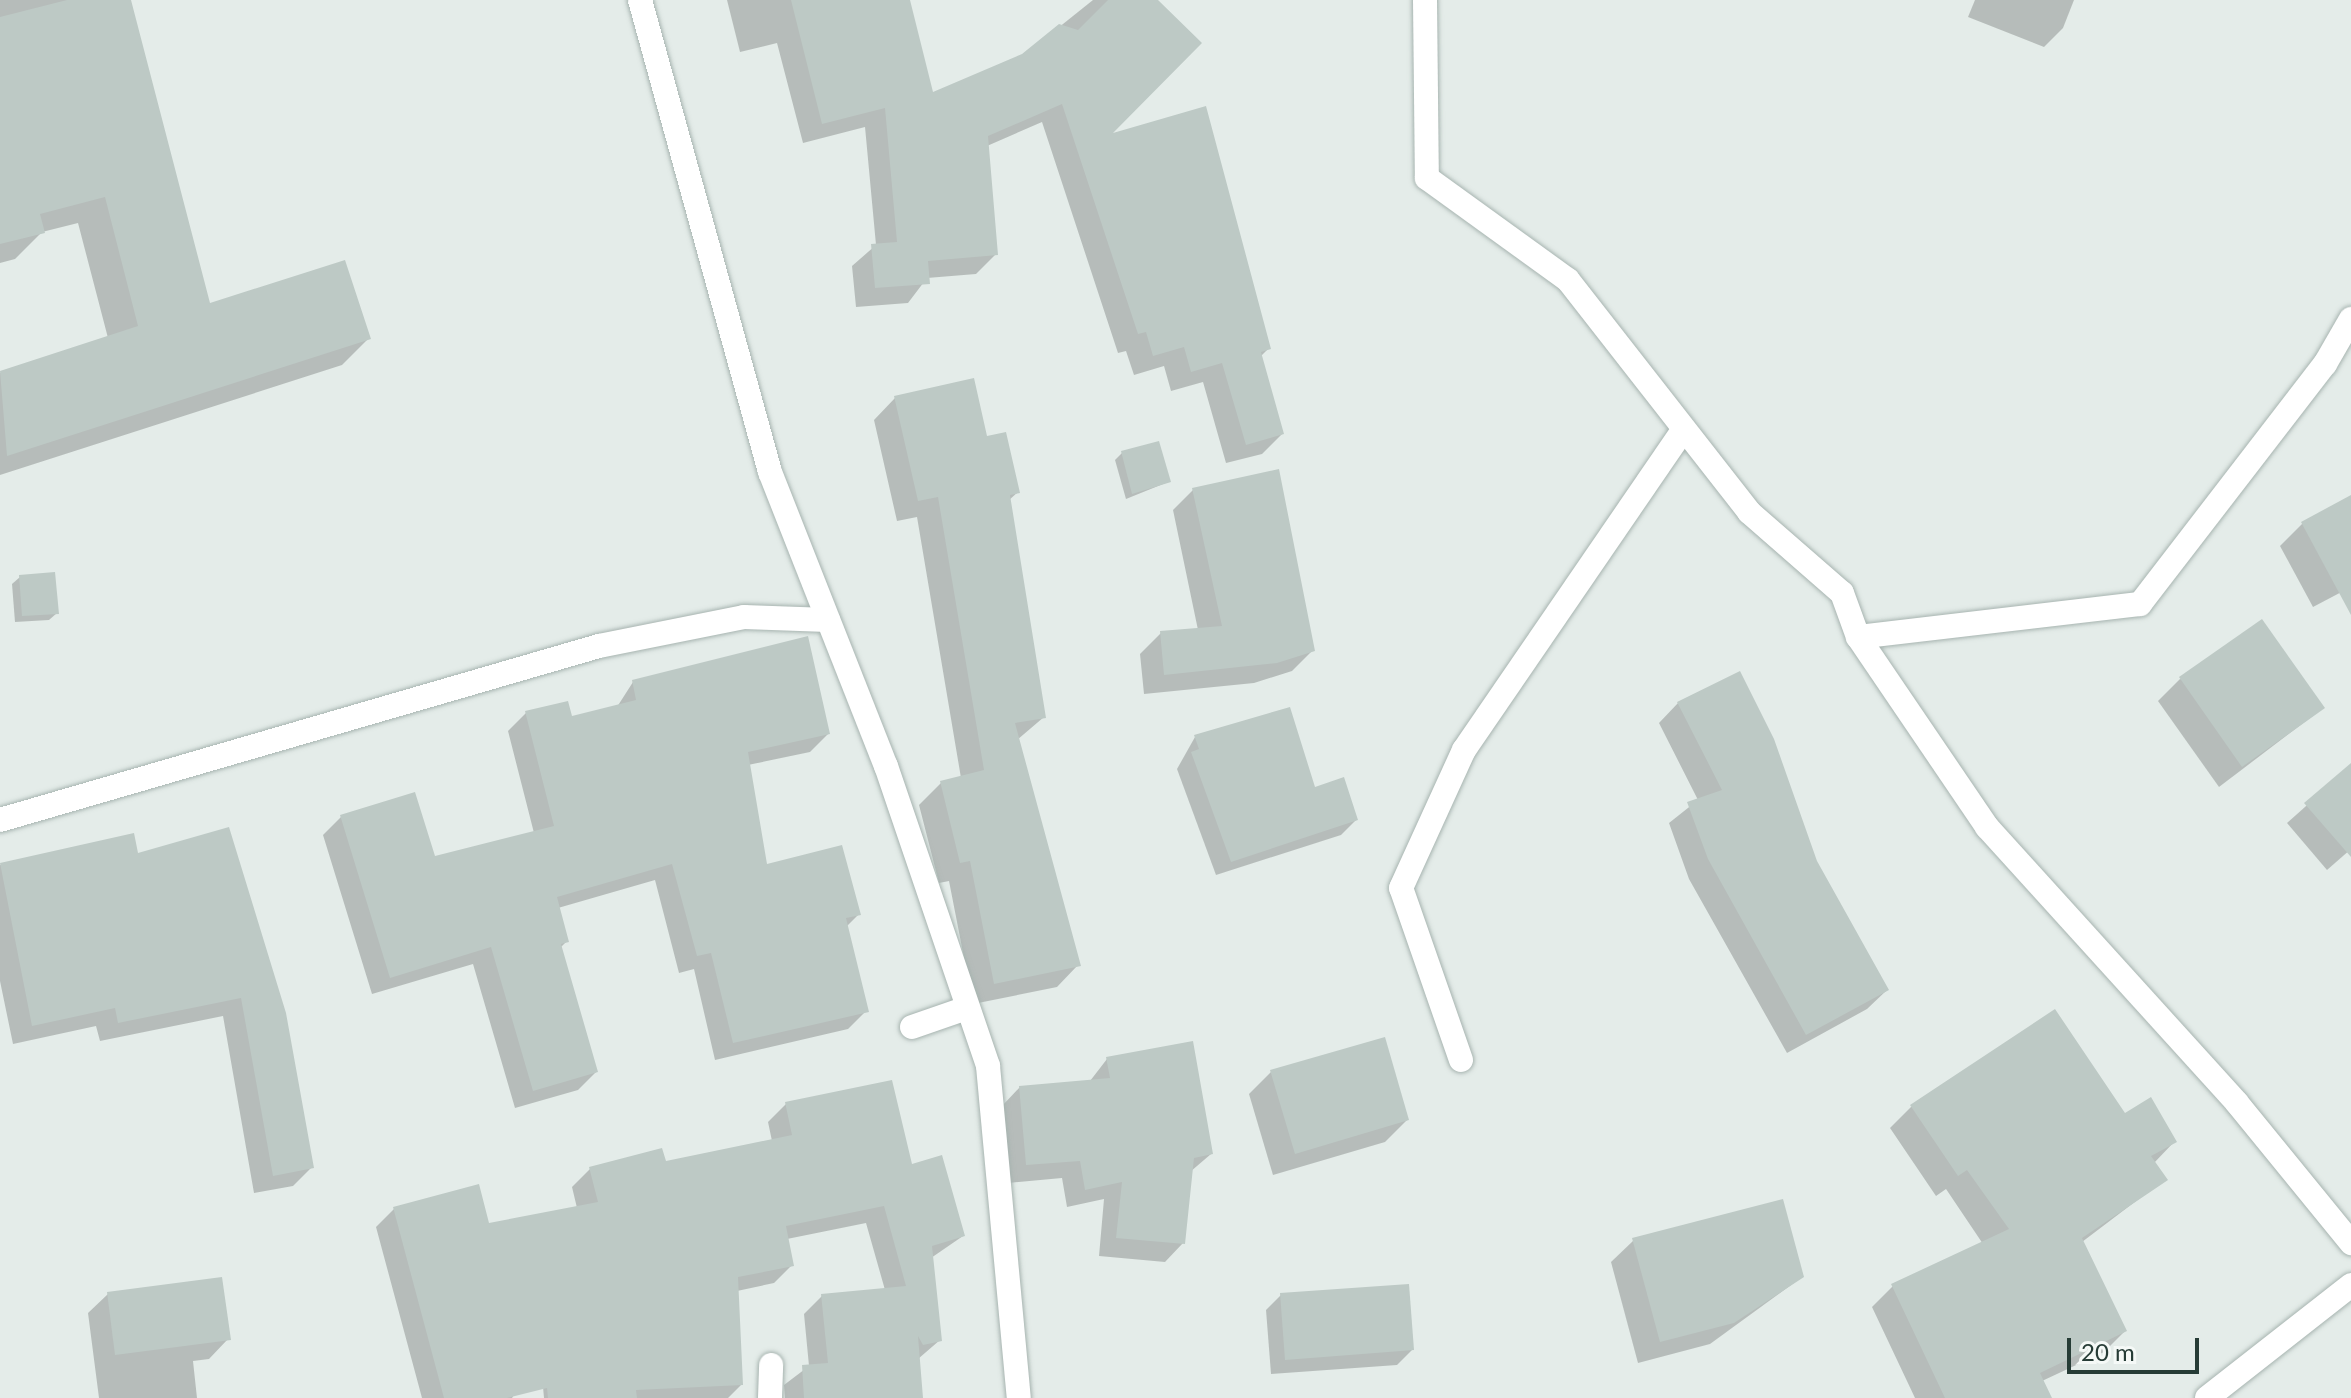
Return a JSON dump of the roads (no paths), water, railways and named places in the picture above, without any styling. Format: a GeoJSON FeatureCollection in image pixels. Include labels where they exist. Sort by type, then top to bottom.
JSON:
{"type":"FeatureCollection","features":[{"type":"Feature","properties":{"kind":"street"},"geometry":{"type":"LineString","coordinates":[[640,0],[770,472],[828,620],[988,1066],[1019,1398]]}},
{"type":"Feature","properties":{"kind":"street"},"geometry":{"type":"LineString","coordinates":[[1425,0],[1427,178],[1568,280],[1749,512],[1842,593],[1858,637],[1987,827],[2237,1103],[2351,1243]]}},
{"type":"Feature","properties":{"kind":"street"},"geometry":{"type":"LineString","coordinates":[[1858,637],[2140,604],[2325,364],[2351,319]]}},
{"type":"Feature","properties":{"kind":"street"},"geometry":{"type":"LineString","coordinates":[[1461,1060],[1401,888],[1464,750],[1683,430]]}},
{"type":"Feature","properties":{"kind":"street"},"geometry":{"type":"LineString","coordinates":[[0,820],[599,646],[744,617],[828,620]]}},
{"type":"Feature","properties":{"kind":"street"},"geometry":{"type":"LineString","coordinates":[[912,1027],[967,1008]]}},
{"type":"Feature","properties":{"kind":"street"},"geometry":{"type":"LineString","coordinates":[[2207,1398],[2351,1285]]}},
{"type":"Feature","properties":{"kind":"street"},"geometry":{"type":"LineString","coordinates":[[770,1398],[771,1365]]}}]}
